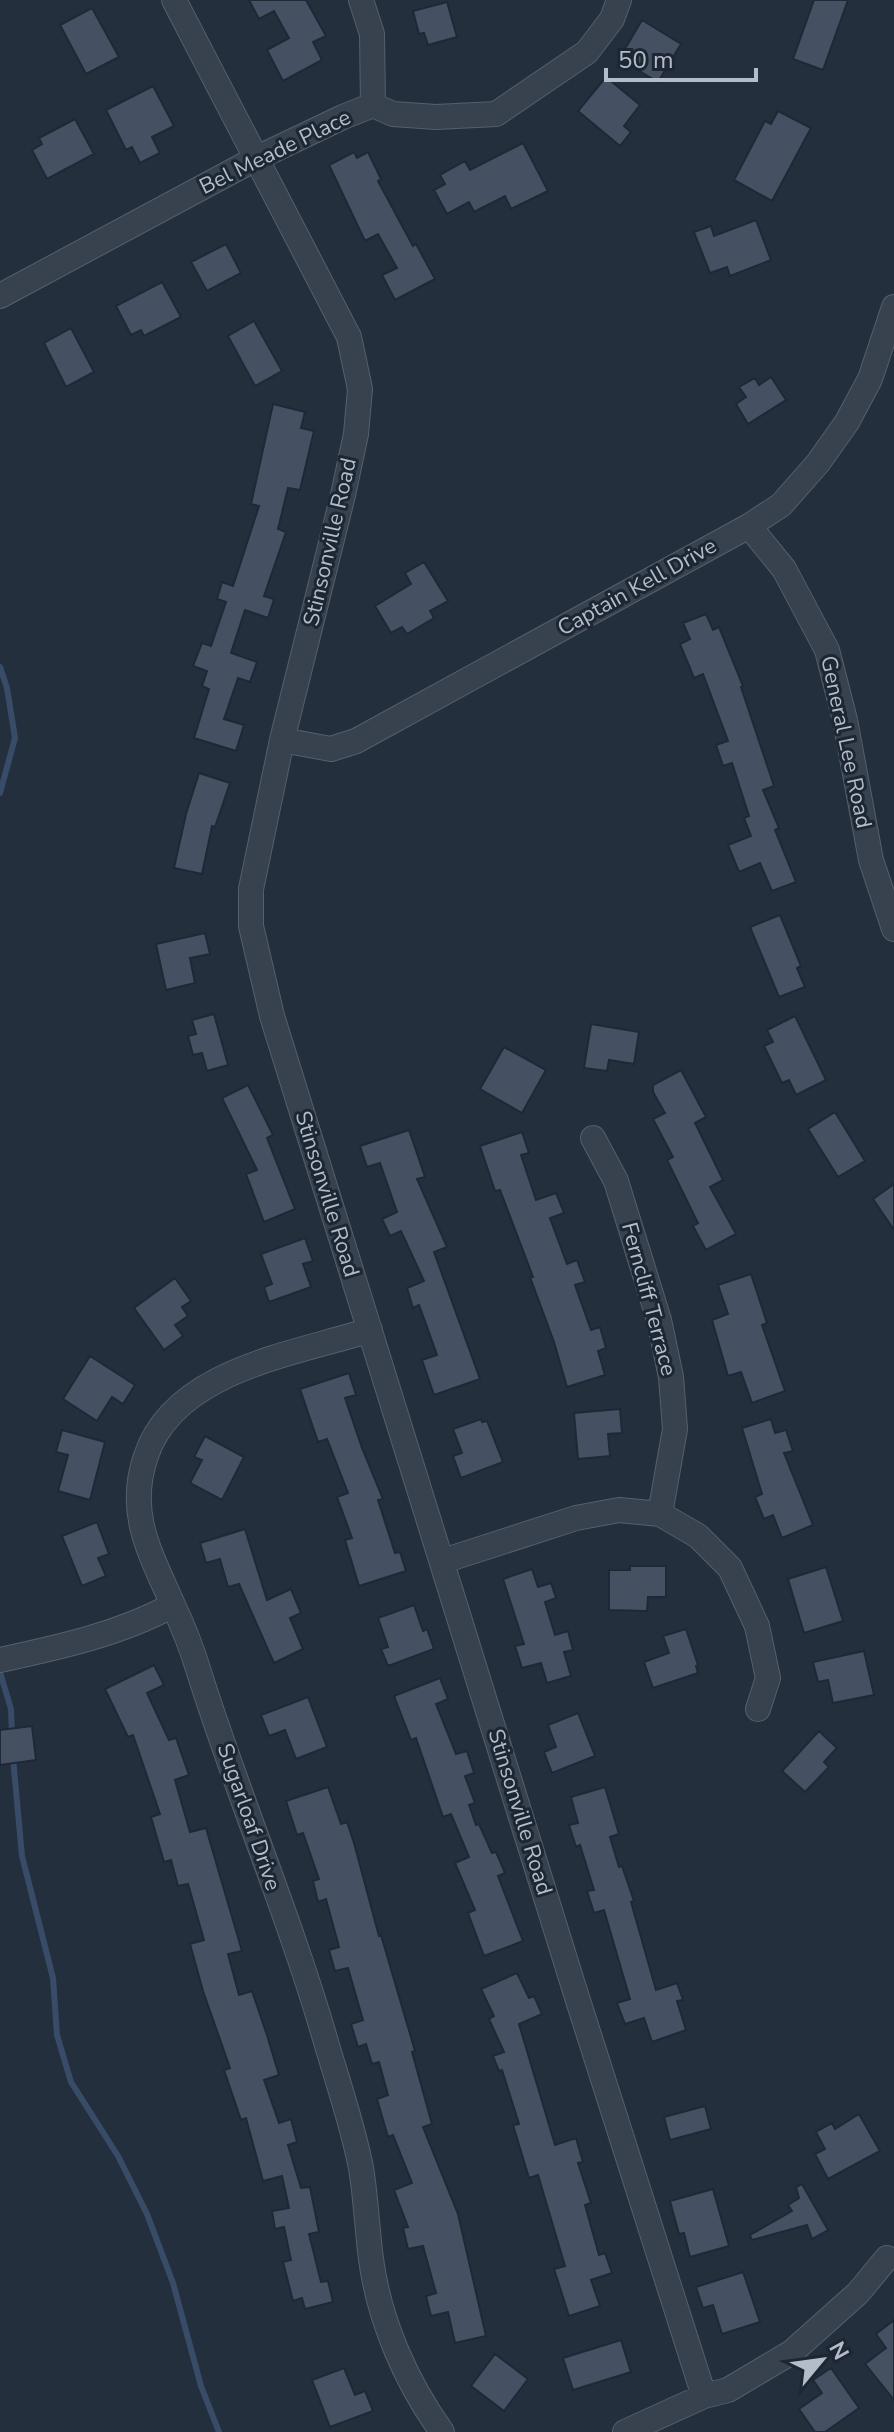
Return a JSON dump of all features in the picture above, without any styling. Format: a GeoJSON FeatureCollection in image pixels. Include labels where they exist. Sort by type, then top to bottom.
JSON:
{"type":"FeatureCollection","features":[{"type":"Feature","properties":{"kind":"street","name":"Stinsonville Road"},"geometry":{"type":"LineString","coordinates":[[174,0],[349,337],[360,389],[356,434],[343,495],[282,740],[251,889],[251,926],[272,1016],[704,2396]]}},
{"type":"Feature","properties":{"kind":"street"},"geometry":{"type":"LineString","coordinates":[[361,0],[372,34],[373,105]]}},
{"type":"Feature","properties":{"kind":"street","name":"Bel Meade Place"},"geometry":{"type":"LineString","coordinates":[[0,296],[255,159],[373,105],[393,114],[436,117],[496,114],[587,52],[612,19],[619,0]]}},
{"type":"Feature","properties":{"kind":"street","name":"Captain Kell Drive"},"geometry":{"type":"LineString","coordinates":[[282,740],[331,749],[356,741],[749,526],[781,505],[818,463],[847,422],[870,379],[894,307]]}},
{"type":"Feature","properties":{"kind":"street","name":"General Lee Road"},"geometry":{"type":"LineString","coordinates":[[749,526],[784,569],[827,650],[845,720],[871,860],[894,929]]}},
{"type":"Feature","properties":{"kind":"street","name":"Ferncliff Terrace"},"geometry":{"type":"LineString","coordinates":[[593,1138],[616,1181],[659,1320],[671,1377],[675,1429],[660,1514]]}},
{"type":"Feature","properties":{"kind":"street","name":"Sugarloaf Drive"},"geometry":{"type":"LineString","coordinates":[[370,1330],[263,1362],[195,1392],[154,1437],[145,1457],[140,1513],[145,1545],[173,1605],[238,1780],[324,2037],[360,2164],[371,2261],[382,2311],[407,2372],[426,2410],[442,2432]]}},
{"type":"Feature","properties":{"kind":"street"},"geometry":{"type":"LineString","coordinates":[[443,1561],[576,1518],[619,1510],[660,1514],[698,1536],[730,1568],[757,1626],[768,1678],[758,1709]]}},
{"type":"Feature","properties":{"kind":"street"},"geometry":{"type":"LineString","coordinates":[[0,1660],[69,1645],[144,1621],[173,1605]]}},
{"type":"Feature","properties":{"kind":"street"},"geometry":{"type":"LineString","coordinates":[[625,2432],[704,2396],[728,2390],[792,2352],[858,2293],[887,2258]]}},
{"type":"Feature","properties":{"kind":"building"},"geometry":{"type":"Polygon","coordinates":[[[249,0],[306,0],[326,36],[313,42],[322,60],[283,81],[267,50],[289,38],[274,11],[259,19],[249,0]]]}},
{"type":"Feature","properties":{"kind":"building"},"geometry":{"type":"Polygon","coordinates":[[[814,0],[848,0],[823,70],[793,59],[814,0]]]}},
{"type":"Feature","properties":{"kind":"building"},"geometry":{"type":"Polygon","coordinates":[[[447,2],[457,37],[428,45],[424,33],[419,34],[413,11],[447,2]]]}},
{"type":"Feature","properties":{"kind":"building"},"geometry":{"type":"Polygon","coordinates":[[[92,8],[119,57],[86,74],[60,25],[92,8]]]}},
{"type":"Feature","properties":{"kind":"building"},"geometry":{"type":"Polygon","coordinates":[[[642,20],[681,44],[658,82],[619,59],[642,20]]]}},
{"type":"Feature","properties":{"kind":"building"},"geometry":{"type":"Polygon","coordinates":[[[606,77],[640,105],[624,126],[631,132],[620,146],[578,111],[606,77]]]}},
{"type":"Feature","properties":{"kind":"building"},"geometry":{"type":"Polygon","coordinates":[[[153,86],[174,126],[152,137],[160,153],[140,163],[132,147],[126,150],[106,110],[153,86]]]}},
{"type":"Feature","properties":{"kind":"building"},"geometry":{"type":"Polygon","coordinates":[[[778,111],[811,128],[772,201],[734,180],[765,121],[771,124],[778,111]]]}},
{"type":"Feature","properties":{"kind":"building"},"geometry":{"type":"Polygon","coordinates":[[[75,119],[94,154],[47,179],[32,150],[42,144],[39,138],[75,119]]]}},
{"type":"Feature","properties":{"kind":"building"},"geometry":{"type":"Polygon","coordinates":[[[523,143],[548,191],[511,209],[505,196],[474,212],[469,202],[447,214],[434,190],[445,184],[440,175],[465,161],[470,170],[523,143]]]}},
{"type":"Feature","properties":{"kind":"building"},"geometry":{"type":"Polygon","coordinates":[[[354,152],[357,158],[368,152],[381,179],[378,181],[413,246],[416,244],[435,279],[395,300],[382,275],[397,268],[378,234],[365,241],[329,165],[354,152]]]}},
{"type":"Feature","properties":{"kind":"building"},"geometry":{"type":"Polygon","coordinates":[[[756,220],[771,260],[730,276],[727,267],[710,273],[694,232],[711,226],[714,236],[756,220]]]}},
{"type":"Feature","properties":{"kind":"building"},"geometry":{"type":"Polygon","coordinates":[[[226,244],[241,273],[207,291],[191,262],[226,244]]]}},
{"type":"Feature","properties":{"kind":"building"},"geometry":{"type":"Polygon","coordinates":[[[162,282],[181,317],[144,336],[141,330],[131,335],[116,306],[162,282]]]}},
{"type":"Feature","properties":{"kind":"building"},"geometry":{"type":"Polygon","coordinates":[[[254,321],[282,371],[255,386],[228,336],[254,321]]]}},
{"type":"Feature","properties":{"kind":"building"},"geometry":{"type":"Polygon","coordinates":[[[71,328],[94,372],[66,387],[44,343],[71,328]]]}},
{"type":"Feature","properties":{"kind":"building"},"geometry":{"type":"Polygon","coordinates":[[[771,377],[786,400],[748,424],[736,404],[746,397],[739,387],[755,378],[759,385],[771,377]]]}},
{"type":"Feature","properties":{"kind":"building"},"geometry":{"type":"Polygon","coordinates":[[[273,404],[305,412],[301,428],[314,431],[300,490],[288,488],[278,529],[286,532],[264,596],[274,599],[268,618],[245,610],[231,653],[257,662],[250,682],[238,678],[224,719],[244,725],[236,751],[194,738],[209,689],[202,686],[207,671],[193,666],[202,643],[211,646],[226,602],[217,599],[222,582],[233,586],[259,506],[251,504],[273,404]]]}},
{"type":"Feature","properties":{"kind":"building"},"geometry":{"type":"Polygon","coordinates":[[[424,562],[448,601],[430,611],[434,618],[407,634],[402,627],[391,633],[375,606],[411,584],[405,573],[424,562]]]}},
{"type":"Feature","properties":{"kind":"building"},"geometry":{"type":"Polygon","coordinates":[[[706,614],[713,630],[719,627],[743,686],[774,786],[763,790],[796,882],[772,891],[760,863],[739,872],[728,845],[751,836],[744,818],[749,816],[732,763],[723,766],[716,745],[728,741],[703,674],[694,678],[680,644],[690,639],[683,623],[706,614]]]}},
{"type":"Feature","properties":{"kind":"building"},"geometry":{"type":"Polygon","coordinates":[[[199,773],[230,783],[215,827],[212,826],[202,874],[174,868],[199,773]]]}},
{"type":"Feature","properties":{"kind":"building"},"geometry":{"type":"Polygon","coordinates":[[[780,915],[801,966],[797,968],[805,987],[779,997],[750,927],[780,915]]]}},
{"type":"Feature","properties":{"kind":"building"},"geometry":{"type":"Polygon","coordinates":[[[205,933],[210,954],[190,958],[195,983],[166,990],[156,944],[205,933]]]}},
{"type":"Feature","properties":{"kind":"building"},"geometry":{"type":"Polygon","coordinates":[[[214,1014],[228,1065],[207,1071],[202,1053],[193,1055],[188,1036],[196,1034],[192,1020],[214,1014]]]}},
{"type":"Feature","properties":{"kind":"building"},"geometry":{"type":"Polygon","coordinates":[[[795,1016],[826,1080],[796,1095],[789,1080],[782,1083],[764,1046],[773,1042],[767,1030],[795,1016]]]}},
{"type":"Feature","properties":{"kind":"building"},"geometry":{"type":"Polygon","coordinates":[[[591,1024],[639,1032],[634,1064],[609,1060],[607,1071],[584,1068],[591,1024]]]}},
{"type":"Feature","properties":{"kind":"building"},"geometry":{"type":"Polygon","coordinates":[[[504,1047],[546,1070],[522,1113],[480,1089],[504,1047]]]}},
{"type":"Feature","properties":{"kind":"building"},"geometry":{"type":"Polygon","coordinates":[[[681,1070],[706,1117],[695,1123],[723,1180],[710,1187],[736,1234],[706,1250],[693,1226],[698,1223],[667,1160],[673,1157],[653,1119],[665,1113],[653,1092],[653,1085],[681,1070]]]}},
{"type":"Feature","properties":{"kind":"building"},"geometry":{"type":"Polygon","coordinates":[[[248,1085],[273,1135],[267,1138],[295,1209],[264,1222],[246,1174],[257,1170],[222,1098],[248,1085]]]}},
{"type":"Feature","properties":{"kind":"building"},"geometry":{"type":"Polygon","coordinates":[[[835,1112],[865,1161],[838,1177],[808,1129],[835,1112]]]}},
{"type":"Feature","properties":{"kind":"building"},"geometry":{"type":"Polygon","coordinates":[[[409,1130],[425,1177],[417,1179],[447,1247],[434,1252],[480,1379],[434,1395],[422,1360],[437,1355],[419,1305],[413,1308],[407,1288],[424,1281],[401,1231],[390,1236],[382,1219],[397,1212],[380,1163],[367,1167],[360,1146],[409,1130]]]}},
{"type":"Feature","properties":{"kind":"building"},"geometry":{"type":"Polygon","coordinates":[[[522,1132],[529,1153],[521,1155],[536,1200],[556,1193],[564,1213],[550,1218],[567,1264],[577,1260],[585,1282],[575,1285],[591,1330],[600,1327],[606,1348],[598,1351],[605,1375],[567,1387],[530,1277],[533,1277],[500,1190],[495,1191],[480,1146],[522,1132]]]}},
{"type":"Feature","properties":{"kind":"building"},"geometry":{"type":"Polygon","coordinates":[[[894,1184],[894,1230],[873,1199],[894,1184]]]}},
{"type":"Feature","properties":{"kind":"building"},"geometry":{"type":"Polygon","coordinates":[[[305,1238],[313,1261],[303,1264],[311,1287],[269,1302],[264,1287],[272,1284],[261,1254],[305,1238]]]}},
{"type":"Feature","properties":{"kind":"building"},"geometry":{"type":"Polygon","coordinates":[[[751,1274],[767,1323],[762,1325],[785,1391],[752,1403],[741,1372],[728,1376],[712,1320],[728,1314],[718,1285],[751,1274]]]}},
{"type":"Feature","properties":{"kind":"building"},"geometry":{"type":"Polygon","coordinates":[[[175,1278],[191,1301],[182,1307],[188,1316],[175,1325],[183,1336],[164,1350],[134,1308],[175,1278]]]}},
{"type":"Feature","properties":{"kind":"building"},"geometry":{"type":"Polygon","coordinates":[[[90,1356],[135,1385],[123,1404],[112,1397],[97,1421],[63,1399],[90,1356]]]}},
{"type":"Feature","properties":{"kind":"building"},"geometry":{"type":"Polygon","coordinates":[[[349,1373],[356,1395],[345,1398],[383,1499],[378,1500],[395,1553],[400,1552],[406,1571],[359,1586],[345,1540],[352,1538],[337,1497],[348,1493],[327,1439],[318,1442],[300,1389],[349,1373]]]}},
{"type":"Feature","properties":{"kind":"building"},"geometry":{"type":"Polygon","coordinates":[[[620,1409],[622,1433],[608,1434],[610,1456],[578,1459],[574,1413],[620,1409]]]}},
{"type":"Feature","properties":{"kind":"building"},"geometry":{"type":"Polygon","coordinates":[[[481,1419],[482,1422],[487,1421],[503,1462],[461,1478],[453,1456],[462,1453],[453,1429],[481,1419]]]}},
{"type":"Feature","properties":{"kind":"building"},"geometry":{"type":"Polygon","coordinates":[[[771,1419],[775,1433],[786,1430],[793,1451],[784,1453],[813,1525],[782,1538],[773,1515],[764,1519],[755,1497],[762,1494],[742,1428],[771,1419]]]}},
{"type":"Feature","properties":{"kind":"building"},"geometry":{"type":"Polygon","coordinates":[[[62,1430],[105,1442],[90,1500],[58,1491],[68,1455],[56,1452],[62,1430]]]}},
{"type":"Feature","properties":{"kind":"building"},"geometry":{"type":"Polygon","coordinates":[[[205,1436],[244,1457],[222,1500],[190,1483],[202,1460],[194,1457],[205,1436]]]}},
{"type":"Feature","properties":{"kind":"building"},"geometry":{"type":"Polygon","coordinates":[[[97,1522],[109,1554],[98,1558],[106,1576],[82,1586],[62,1536],[97,1522]]]}},
{"type":"Feature","properties":{"kind":"building"},"geometry":{"type":"Polygon","coordinates":[[[245,1529],[267,1600],[291,1589],[301,1613],[290,1618],[303,1649],[274,1663],[239,1584],[228,1587],[220,1559],[206,1563],[200,1543],[245,1529]]]}},
{"type":"Feature","properties":{"kind":"building"},"geometry":{"type":"Polygon","coordinates":[[[630,1566],[666,1566],[666,1597],[648,1597],[647,1611],[609,1610],[609,1570],[630,1570],[630,1566]]]}},
{"type":"Feature","properties":{"kind":"building"},"geometry":{"type":"Polygon","coordinates":[[[826,1567],[843,1621],[804,1633],[788,1579],[826,1567]]]}},
{"type":"Feature","properties":{"kind":"building"},"geometry":{"type":"Polygon","coordinates":[[[532,1569],[538,1587],[551,1583],[556,1598],[545,1602],[555,1635],[568,1631],[573,1650],[564,1652],[571,1676],[547,1683],[541,1663],[522,1668],[515,1646],[524,1644],[503,1579],[532,1569]]]}},
{"type":"Feature","properties":{"kind":"building"},"geometry":{"type":"Polygon","coordinates":[[[414,1605],[423,1631],[427,1629],[434,1649],[388,1666],[381,1649],[388,1647],[378,1618],[414,1605]]]}},
{"type":"Feature","properties":{"kind":"building"},"geometry":{"type":"Polygon","coordinates":[[[686,1629],[698,1673],[653,1688],[644,1662],[669,1653],[663,1636],[686,1629]]]}},
{"type":"Feature","properties":{"kind":"building"},"geometry":{"type":"Polygon","coordinates":[[[864,1651],[874,1695],[833,1703],[828,1680],[818,1682],[813,1662],[864,1651]]]}},
{"type":"Feature","properties":{"kind":"building"},"geometry":{"type":"Polygon","coordinates":[[[154,1665],[164,1685],[147,1693],[169,1740],[176,1738],[189,1775],[175,1780],[190,1832],[206,1828],[242,1951],[228,1954],[239,1995],[252,1991],[267,2035],[279,2075],[264,2080],[279,2123],[291,2119],[297,2142],[288,2145],[301,2188],[310,2187],[319,2232],[309,2234],[321,2282],[328,2281],[333,2302],[305,2309],[302,2298],[293,2301],[283,2262],[291,2260],[284,2227],[275,2229],[272,2211],[289,2208],[282,2176],[263,2181],[246,2118],[241,2120],[224,2070],[230,2068],[190,1944],[204,1940],[188,1884],[178,1886],[171,1860],[164,1862],[151,1817],[160,1814],[133,1735],[128,1737],[105,1689],[154,1665]]]}},
{"type":"Feature","properties":{"kind":"building"},"geometry":{"type":"Polygon","coordinates":[[[440,1678],[448,1699],[436,1704],[456,1754],[467,1751],[474,1773],[465,1776],[475,1803],[469,1805],[476,1825],[479,1824],[492,1853],[496,1852],[505,1873],[498,1876],[523,1941],[484,1956],[468,1913],[475,1910],[455,1863],[469,1857],[451,1814],[443,1817],[416,1738],[411,1740],[394,1696],[440,1678]]]}},
{"type":"Feature","properties":{"kind":"building"},"geometry":{"type":"Polygon","coordinates":[[[308,1697],[327,1747],[296,1759],[285,1730],[269,1736],[261,1715],[308,1697]]]}},
{"type":"Feature","properties":{"kind":"building"},"geometry":{"type":"Polygon","coordinates":[[[578,1713],[595,1756],[552,1773],[544,1752],[556,1747],[548,1725],[578,1713]]]}},
{"type":"Feature","properties":{"kind":"building"},"geometry":{"type":"Polygon","coordinates":[[[32,1726],[36,1760],[0,1765],[0,1730],[32,1726]]]}},
{"type":"Feature","properties":{"kind":"building"},"geometry":{"type":"Polygon","coordinates":[[[819,1731],[837,1748],[824,1762],[829,1767],[805,1792],[782,1771],[819,1731]]]}},
{"type":"Feature","properties":{"kind":"building"},"geometry":{"type":"Polygon","coordinates":[[[328,1787],[341,1824],[347,1822],[354,1843],[415,2051],[412,2052],[432,2124],[423,2127],[458,2214],[486,2336],[455,2343],[448,2312],[431,2316],[426,2296],[436,2293],[423,2246],[408,2249],[403,2228],[408,2227],[394,2190],[412,2183],[393,2135],[388,2137],[377,2099],[388,2095],[379,2062],[372,2064],[366,2044],[358,2047],[351,2024],[363,2020],[348,1968],[335,1971],[329,1950],[339,1947],[326,1899],[318,1902],[313,1881],[319,1879],[303,1833],[297,1835],[286,1801],[328,1787]]]}},
{"type":"Feature","properties":{"kind":"building"},"geometry":{"type":"Polygon","coordinates":[[[605,1787],[619,1834],[610,1837],[634,1901],[631,1902],[656,1990],[677,1983],[683,2000],[677,2001],[686,2030],[652,2042],[644,2018],[625,2024],[617,2003],[630,1999],[604,1910],[594,1913],[587,1891],[594,1890],[580,1845],[576,1847],[569,1825],[578,1823],[571,1797],[605,1787]]]}},
{"type":"Feature","properties":{"kind":"building"},"geometry":{"type":"Polygon","coordinates":[[[517,1973],[529,1998],[534,1996],[542,2014],[519,2024],[555,2145],[576,2138],[583,2162],[578,2163],[591,2203],[585,2205],[599,2255],[605,2253],[612,2273],[591,2280],[600,2306],[569,2316],[554,2269],[565,2266],[538,2175],[529,2178],[513,2125],[519,2124],[502,2070],[499,2071],[493,2056],[504,2052],[489,2019],[494,2016],[481,1989],[517,1973]]]}},
{"type":"Feature","properties":{"kind":"building"},"geometry":{"type":"Polygon","coordinates":[[[705,2106],[711,2129],[670,2140],[664,2117],[705,2106]]]}},
{"type":"Feature","properties":{"kind":"building"},"geometry":{"type":"Polygon","coordinates":[[[859,2114],[880,2151],[828,2179],[815,2154],[825,2149],[816,2132],[832,2123],[835,2129],[859,2114]]]}},
{"type":"Feature","properties":{"kind":"building"},"geometry":{"type":"Polygon","coordinates":[[[802,2184],[828,2230],[812,2239],[807,2225],[752,2240],[750,2235],[792,2211],[788,2205],[799,2198],[796,2187],[802,2184]]]}},
{"type":"Feature","properties":{"kind":"building"},"geometry":{"type":"Polygon","coordinates":[[[713,2189],[729,2246],[690,2257],[684,2233],[679,2234],[670,2201],[713,2189]]]}},
{"type":"Feature","properties":{"kind":"building"},"geometry":{"type":"Polygon","coordinates":[[[743,2272],[760,2322],[722,2334],[713,2305],[703,2308],[696,2287],[743,2272]]]}},
{"type":"Feature","properties":{"kind":"building"},"geometry":{"type":"Polygon","coordinates":[[[894,2320],[894,2400],[865,2364],[886,2348],[876,2334],[894,2320]]]}},
{"type":"Feature","properties":{"kind":"building"},"geometry":{"type":"Polygon","coordinates":[[[621,2340],[631,2372],[573,2390],[563,2358],[621,2340]]]}},
{"type":"Feature","properties":{"kind":"building"},"geometry":{"type":"Polygon","coordinates":[[[495,2354],[528,2379],[504,2411],[471,2386],[495,2354]]]}},
{"type":"Feature","properties":{"kind":"building"},"geometry":{"type":"Polygon","coordinates":[[[344,2368],[355,2395],[365,2391],[373,2411],[330,2427],[312,2380],[344,2368]]]}},
{"type":"Feature","properties":{"kind":"building"},"geometry":{"type":"Polygon","coordinates":[[[831,2368],[859,2408],[825,2432],[815,2432],[799,2409],[822,2393],[813,2380],[831,2368]]]}},
{"type":"Feature","properties":{"kind":"waterway"},"geometry":{"type":"LineString","coordinates":[[0,667],[7,688],[15,738],[0,793]]}},
{"type":"Feature","properties":{"kind":"waterway"},"geometry":{"type":"LineString","coordinates":[[0,1672],[11,1709],[12,1735]]}},
{"type":"Feature","properties":{"kind":"waterway"},"geometry":{"type":"LineString","coordinates":[[13,1758],[22,1856],[53,1978],[57,2035],[71,2082],[118,2156],[147,2214],[173,2283],[201,2386],[219,2432]]}}]}
